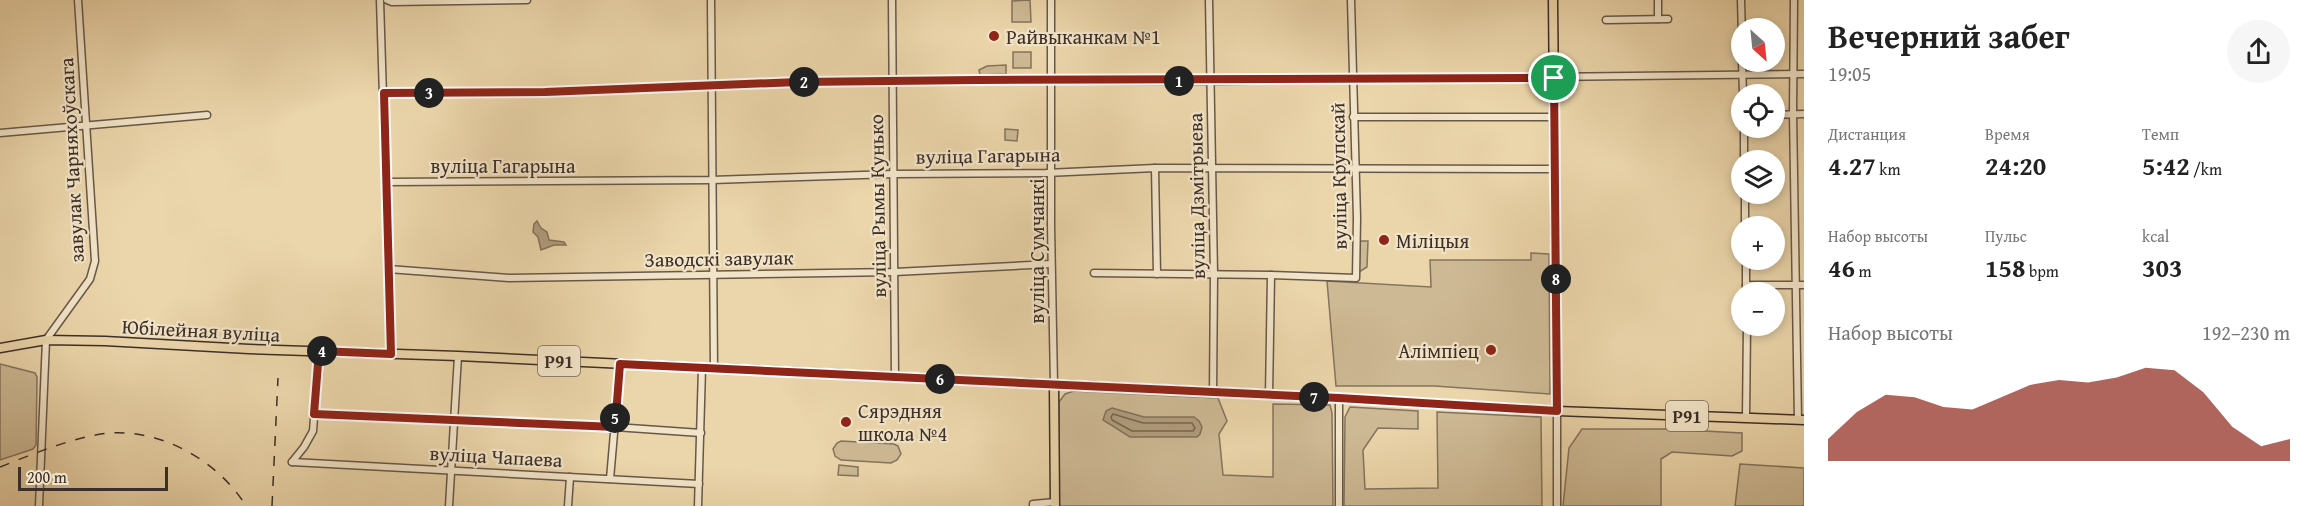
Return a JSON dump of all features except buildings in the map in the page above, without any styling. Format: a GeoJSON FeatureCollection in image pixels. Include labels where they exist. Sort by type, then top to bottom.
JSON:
{"type":"FeatureCollection","features":[{"type":"Feature","properties":{"kind":"main road"},"geometry":{"type":"LineString","coordinates":[[1553,0],[1557,411]]}},
{"type":"Feature","properties":{"kind":"main road","name":"Юбілейная вуліца"},"geometry":{"type":"LineString","coordinates":[[0,348],[46,340],[458,356],[1339,398],[1557,411],[1801,420]]}},
{"type":"Feature","properties":{"kind":"main road","name":"вуліца Сумчанкі"},"geometry":{"type":"LineString","coordinates":[[1054,385],[1055,504]]}},
{"type":"Feature","properties":{"kind":"street","name":"завулак Чарняхоўскага"},"geometry":{"type":"LineString","coordinates":[[46,340],[94,271],[95,261],[78,0]]}},
{"type":"Feature","properties":{"kind":"street"},"geometry":{"type":"LineString","coordinates":[[380,0],[391,354]]}},
{"type":"Feature","properties":{"kind":"street"},"geometry":{"type":"LineString","coordinates":[[387,0],[392,2],[527,0]]}},
{"type":"Feature","properties":{"kind":"street"},"geometry":{"type":"LineString","coordinates":[[711,0],[714,369]]}},
{"type":"Feature","properties":{"kind":"street","name":"вуліца Рымы Кунько"},"geometry":{"type":"LineString","coordinates":[[892,0],[895,376]]}},
{"type":"Feature","properties":{"kind":"street","name":"вуліца Сумчанкі"},"geometry":{"type":"LineString","coordinates":[[1052,0],[1051,264],[1054,385]]}},
{"type":"Feature","properties":{"kind":"street","name":"вуліца Дзмітрыева"},"geometry":{"type":"LineString","coordinates":[[1209,0],[1214,274],[1213,393]]}},
{"type":"Feature","properties":{"kind":"street","name":"вуліца Крупскай"},"geometry":{"type":"LineString","coordinates":[[1271,275],[1356,278],[1357,218],[1351,0]]}},
{"type":"Feature","properties":{"kind":"street"},"geometry":{"type":"LineString","coordinates":[[1658,0],[1658,19]]}},
{"type":"Feature","properties":{"kind":"street"},"geometry":{"type":"LineString","coordinates":[[1741,0],[1741,18]]}},
{"type":"Feature","properties":{"kind":"street"},"geometry":{"type":"LineString","coordinates":[[1794,0],[1795,285],[1801,420]]}},
{"type":"Feature","properties":{"kind":"street"},"geometry":{"type":"LineString","coordinates":[[1606,20],[1668,19]]}},
{"type":"Feature","properties":{"kind":"street"},"geometry":{"type":"LineString","coordinates":[[384,93],[545,92],[798,82],[1211,81],[1804,74]]}},
{"type":"Feature","properties":{"kind":"street"},"geometry":{"type":"LineString","coordinates":[[1742,75],[1742,84]]}},
{"type":"Feature","properties":{"kind":"street"},"geometry":{"type":"LineString","coordinates":[[1785,114],[1804,114]]}},
{"type":"Feature","properties":{"kind":"street"},"geometry":{"type":"LineString","coordinates":[[0,133],[207,115]]}},
{"type":"Feature","properties":{"kind":"street"},"geometry":{"type":"LineString","coordinates":[[1353,117],[1554,117]]}},
{"type":"Feature","properties":{"kind":"street"},"geometry":{"type":"LineString","coordinates":[[1155,168],[1157,274]]}},
{"type":"Feature","properties":{"kind":"street","name":"вуліца Гагарына"},"geometry":{"type":"LineString","coordinates":[[387,182],[712,180],[1155,168],[1554,170]]}},
{"type":"Feature","properties":{"kind":"street","name":"Заводскі завулак"},"geometry":{"type":"LineString","coordinates":[[388,269],[509,278],[895,272],[1051,264]]}},
{"type":"Feature","properties":{"kind":"street"},"geometry":{"type":"LineString","coordinates":[[1094,273],[1271,275],[1269,395]]}},
{"type":"Feature","properties":{"kind":"street"},"geometry":{"type":"LineString","coordinates":[[1785,285],[1804,285]]}},
{"type":"Feature","properties":{"kind":"street"},"geometry":{"type":"LineString","coordinates":[[1746,418],[1747,336]]}},
{"type":"Feature","properties":{"kind":"street"},"geometry":{"type":"LineString","coordinates":[[39,506],[46,340]]}},
{"type":"Feature","properties":{"kind":"street"},"geometry":{"type":"LineString","coordinates":[[319,351],[314,414],[454,419],[701,433]]}},
{"type":"Feature","properties":{"kind":"street"},"geometry":{"type":"LineString","coordinates":[[449,506],[458,356]]}},
{"type":"Feature","properties":{"kind":"street"},"geometry":{"type":"LineString","coordinates":[[610,479],[620,364]]}},
{"type":"Feature","properties":{"kind":"street"},"geometry":{"type":"LineString","coordinates":[[698,506],[702,368]]}},
{"type":"Feature","properties":{"kind":"street"},"geometry":{"type":"LineString","coordinates":[[1339,398],[1339,506]]}},
{"type":"Feature","properties":{"kind":"street"},"geometry":{"type":"LineString","coordinates":[[1557,411],[1557,506]]}},
{"type":"Feature","properties":{"kind":"street","name":"вуліца Чапаева"},"geometry":{"type":"LineString","coordinates":[[314,414],[313,431],[292,462],[699,484]]}},
{"type":"Feature","properties":{"kind":"street"},"geometry":{"type":"LineString","coordinates":[[568,506],[570,477]]}},
{"type":"Feature","properties":{"kind":"street","name":"вуліца Сумчанкі"},"geometry":{"type":"LineString","coordinates":[[1033,506],[1033,504],[1055,504]]}},
{"type":"Feature","properties":{"kind":"shaded area"},"geometry":{"type":"Polygon","coordinates":[[[1030,0],[1031,22],[1012,22],[1012,1],[1030,0]]]}},
{"type":"Feature","properties":{"kind":"shaded area"},"geometry":{"type":"Polygon","coordinates":[[[1013,52],[1031,52],[1031,68],[1013,68],[1013,52]]]}},
{"type":"Feature","properties":{"kind":"shaded area"},"geometry":{"type":"Polygon","coordinates":[[[1006,65],[1006,74],[980,75],[979,70],[987,66],[1006,65]]]}},
{"type":"Feature","properties":{"kind":"shaded area"},"geometry":{"type":"Polygon","coordinates":[[[1005,129],[1018,130],[1017,141],[1005,140],[1005,129]]]}},
{"type":"Feature","properties":{"kind":"shaded area"},"geometry":{"type":"Polygon","coordinates":[[[1360,241],[1368,241],[1367,267],[1359,272],[1360,241]]]}},
{"type":"Feature","properties":{"kind":"shaded area"},"geometry":{"type":"Polygon","coordinates":[[[1531,253],[1549,254],[1550,394],[1434,386],[1336,386],[1327,281],[1431,287],[1430,260],[1531,260],[1531,253]]]}},
{"type":"Feature","properties":{"kind":"shaded area"},"geometry":{"type":"Polygon","coordinates":[[[0,364],[35,373],[37,377],[36,445],[33,449],[0,460],[0,364]]]}},
{"type":"Feature","properties":{"kind":"shaded area"},"geometry":{"type":"Polygon","coordinates":[[[1074,391],[1218,398],[1227,421],[1219,434],[1223,475],[1273,477],[1273,404],[1330,405],[1333,506],[1059,506],[1059,402],[1065,394],[1074,391]]]}},
{"type":"Feature","properties":{"kind":"shaded area"},"geometry":{"type":"Polygon","coordinates":[[[1350,407],[1418,411],[1418,429],[1378,428],[1363,450],[1365,489],[1438,488],[1437,412],[1541,417],[1542,506],[1344,506],[1345,417],[1350,407]]]}},
{"type":"Feature","properties":{"kind":"shaded area"},"geometry":{"type":"Polygon","coordinates":[[[1582,429],[1666,429],[1742,433],[1742,451],[1732,456],[1672,452],[1661,459],[1661,506],[1563,506],[1569,448],[1582,429]]]}},
{"type":"Feature","properties":{"kind":"shaded area"},"geometry":{"type":"Polygon","coordinates":[[[841,441],[894,444],[898,446],[901,454],[891,463],[841,460],[835,456],[833,449],[841,441]]]}},
{"type":"Feature","properties":{"kind":"shaded area"},"geometry":{"type":"Polygon","coordinates":[[[1740,464],[1804,468],[1804,506],[1735,506],[1740,464]]]}},
{"type":"Feature","properties":{"kind":"shaded area"},"geometry":{"type":"Polygon","coordinates":[[[839,465],[858,467],[858,476],[838,475],[839,465]]]}},
{"type":"Feature","properties":{"kind":"water"},"geometry":{"type":"Polygon","coordinates":[[[537,221],[547,232],[549,240],[564,242],[566,245],[554,245],[541,250],[538,237],[533,232],[537,221]]]}},
{"type":"Feature","properties":{"kind":"water"},"geometry":{"type":"Polygon","coordinates":[[[1112,408],[1144,417],[1194,417],[1202,427],[1197,437],[1130,437],[1103,420],[1106,411],[1112,408]]]}},
{"type":"Feature","properties":{"kind":"railway"},"geometry":{"type":"LineString","coordinates":[[272,506],[278,378]]}},
{"type":"Feature","properties":{"kind":"railway"},"geometry":{"type":"LineString","coordinates":[[0,467],[50,448],[101,434],[143,435],[184,449],[202,460],[234,489],[246,506]]}},
{"type":"Feature","properties":{"kind":"place","name":"Райвыканкам №1"},"geometry":{"type":"Point","coordinates":[994,36]}},
{"type":"Feature","properties":{"kind":"place","name":"Міліцыя"},"geometry":{"type":"Point","coordinates":[1384,240]}},
{"type":"Feature","properties":{"kind":"place","name":"Алімпіец"},"geometry":{"type":"Point","coordinates":[1491,350]}},
{"type":"Feature","properties":{"kind":"place","name":"Сярэдняя школа №4"},"geometry":{"type":"Point","coordinates":[846,422]}},
{"type":"Feature","properties":{"kind":"route"},"geometry":{"type":"LineString","coordinates":[[1554,78],[1557,411],[1339,398],[620,364],[615,427],[314,414],[319,351],[391,354],[384,93],[545,92],[798,82],[1554,78]]}}]}
